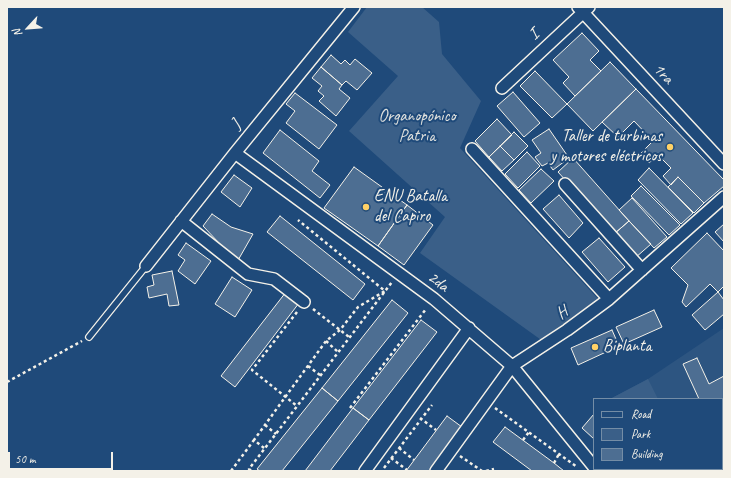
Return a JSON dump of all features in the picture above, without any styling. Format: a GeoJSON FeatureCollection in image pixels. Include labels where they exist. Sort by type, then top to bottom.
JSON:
{"type":"FeatureCollection","features":[{"type":"Feature","properties":{"kind":"street","name":"J"},"geometry":{"type":"LineString","coordinates":[[146,266],[354,7]]}},
{"type":"Feature","properties":{"kind":"street","name":"I"},"geometry":{"type":"LineString","coordinates":[[502,88],[583,9]]}},
{"type":"Feature","properties":{"kind":"street","name":"1ra"},"geometry":{"type":"LineString","coordinates":[[583,9],[724,164]]}},
{"type":"Feature","properties":{"kind":"street"},"geometry":{"type":"LineString","coordinates":[[472,149],[609,299]]}},
{"type":"Feature","properties":{"kind":"street","name":"2da"},"geometry":{"type":"LineString","coordinates":[[236,153],[434,299],[469,328],[512,366],[593,466]]}},
{"type":"Feature","properties":{"kind":"street"},"geometry":{"type":"LineString","coordinates":[[565,184],[642,270]]}},
{"type":"Feature","properties":{"kind":"street","name":"H"},"geometry":{"type":"LineString","coordinates":[[436,471],[512,366],[567,330],[609,299],[724,197]]}},
{"type":"Feature","properties":{"kind":"street"},"geometry":{"type":"LineString","coordinates":[[181,221],[248,274],[274,279],[304,302]]}},
{"type":"Feature","properties":{"kind":"street"},"geometry":{"type":"LineString","coordinates":[[365,471],[469,328]]}},
{"type":"Feature","properties":{"kind":"lane"},"geometry":{"type":"LineString","coordinates":[[89,337],[146,266]]}},
{"type":"Feature","properties":{"kind":"path"},"geometry":{"type":"LineString","coordinates":[[298,220],[385,291]]}},
{"type":"Feature","properties":{"kind":"path"},"geometry":{"type":"LineString","coordinates":[[251,471],[249,469],[264,448],[399,273]]}},
{"type":"Feature","properties":{"kind":"path"},"geometry":{"type":"LineString","coordinates":[[231,471],[326,341],[340,330],[358,307],[385,291]]}},
{"type":"Feature","properties":{"kind":"path"},"geometry":{"type":"LineString","coordinates":[[350,408],[434,299]]}},
{"type":"Feature","properties":{"kind":"path"},"geometry":{"type":"LineString","coordinates":[[297,406],[252,370],[304,302],[350,337]]}},
{"type":"Feature","properties":{"kind":"path"},"geometry":{"type":"LineString","coordinates":[[7,382],[89,337]]}},
{"type":"Feature","properties":{"kind":"path"},"geometry":{"type":"LineString","coordinates":[[326,341],[338,352]]}},
{"type":"Feature","properties":{"kind":"path"},"geometry":{"type":"LineString","coordinates":[[308,366],[320,375]]}},
{"type":"Feature","properties":{"kind":"path"},"geometry":{"type":"LineString","coordinates":[[486,402],[583,471]]}},
{"type":"Feature","properties":{"kind":"path"},"geometry":{"type":"LineString","coordinates":[[382,471],[432,405]]}},
{"type":"Feature","properties":{"kind":"path"},"geometry":{"type":"LineString","coordinates":[[409,410],[436,430]]}},
{"type":"Feature","properties":{"kind":"path"},"geometry":{"type":"LineString","coordinates":[[265,425],[276,434]]}},
{"type":"Feature","properties":{"kind":"path"},"geometry":{"type":"LineString","coordinates":[[523,440],[529,432]]}},
{"type":"Feature","properties":{"kind":"path"},"geometry":{"type":"LineString","coordinates":[[254,440],[264,448]]}},
{"type":"Feature","properties":{"kind":"path"},"geometry":{"type":"LineString","coordinates":[[388,440],[414,460]]}},
{"type":"Feature","properties":{"kind":"path"},"geometry":{"type":"LineString","coordinates":[[381,450],[407,470]]}},
{"type":"Feature","properties":{"kind":"path"},"geometry":{"type":"LineString","coordinates":[[452,450],[482,471]]}},
{"type":"Feature","properties":{"kind":"path"},"geometry":{"type":"LineString","coordinates":[[554,463],[559,454]]}},
{"type":"Feature","properties":{"kind":"path"},"geometry":{"type":"LineString","coordinates":[[486,471],[494,469]]}},
{"type":"Feature","properties":{"kind":"shaded area"},"geometry":{"type":"Polygon","coordinates":[[[724,328],[724,471],[643,471],[723,470],[723,398],[612,398],[648,379],[724,328]]]}},
{"type":"Feature","properties":{"kind":"green space","name":"Organopónico Patria"},"geometry":{"type":"Polygon","coordinates":[[[367,7],[422,7],[439,22],[442,54],[481,101],[460,148],[598,299],[544,342],[420,253],[445,217],[349,131],[398,76],[348,32],[367,7]]]}},
{"type":"Feature","properties":{"kind":"green space"},"geometry":{"type":"Polygon","coordinates":[[[648,379],[658,398],[612,398],[648,379]]]}},
{"type":"Feature","properties":{"kind":"building"},"geometry":{"type":"Polygon","coordinates":[[[582,33],[599,51],[590,60],[601,71],[575,96],[563,83],[569,77],[553,60],[582,33]]]}},
{"type":"Feature","properties":{"kind":"building"},"geometry":{"type":"Polygon","coordinates":[[[331,55],[341,64],[345,60],[350,65],[355,59],[372,73],[357,90],[346,81],[342,85],[321,67],[331,55]]]}},
{"type":"Feature","properties":{"kind":"building"},"geometry":{"type":"Polygon","coordinates":[[[610,62],[636,89],[593,131],[567,104],[610,62]]]}},
{"type":"Feature","properties":{"kind":"building"},"geometry":{"type":"Polygon","coordinates":[[[321,67],[342,85],[339,89],[350,98],[336,116],[319,101],[324,96],[318,91],[322,86],[312,78],[321,67]]]}},
{"type":"Feature","properties":{"kind":"building"},"geometry":{"type":"Polygon","coordinates":[[[535,71],[567,104],[552,118],[520,86],[535,71]]]}},
{"type":"Feature","properties":{"kind":"building","name":"Taller de turbinas y motores eléctricos"},"geometry":{"type":"Polygon","coordinates":[[[636,89],[724,180],[724,186],[704,203],[678,177],[671,185],[663,176],[671,168],[658,155],[649,163],[640,154],[653,141],[634,121],[618,137],[602,122],[636,89]]]}},
{"type":"Feature","properties":{"kind":"building"},"geometry":{"type":"Polygon","coordinates":[[[513,92],[540,123],[524,137],[497,106],[513,92]]]}},
{"type":"Feature","properties":{"kind":"building"},"geometry":{"type":"Polygon","coordinates":[[[295,93],[337,125],[319,149],[286,123],[295,111],[286,104],[295,93]]]}},
{"type":"Feature","properties":{"kind":"building"},"geometry":{"type":"Polygon","coordinates":[[[497,119],[512,135],[489,157],[475,141],[497,119]]]}},
{"type":"Feature","properties":{"kind":"building"},"geometry":{"type":"Polygon","coordinates":[[[549,129],[569,158],[553,170],[548,163],[542,166],[535,157],[541,153],[532,140],[549,129]]]}},
{"type":"Feature","properties":{"kind":"building"},"geometry":{"type":"Polygon","coordinates":[[[280,130],[319,161],[312,171],[330,185],[320,198],[263,153],[280,130]]]}},
{"type":"Feature","properties":{"kind":"building"},"geometry":{"type":"Polygon","coordinates":[[[514,132],[528,146],[514,160],[500,146],[514,132]]]}},
{"type":"Feature","properties":{"kind":"building"},"geometry":{"type":"Polygon","coordinates":[[[500,146],[514,160],[502,171],[489,157],[500,146]]]}},
{"type":"Feature","properties":{"kind":"building"},"geometry":{"type":"Polygon","coordinates":[[[527,152],[540,166],[518,188],[505,174],[527,152]]]}},
{"type":"Feature","properties":{"kind":"building"},"geometry":{"type":"Polygon","coordinates":[[[573,158],[629,221],[614,234],[558,172],[573,158]]]}},
{"type":"Feature","properties":{"kind":"building","name":"ENU Batalla del Capiro"},"geometry":{"type":"Polygon","coordinates":[[[354,167],[407,205],[378,246],[324,208],[354,167]]]}},
{"type":"Feature","properties":{"kind":"building"},"geometry":{"type":"Polygon","coordinates":[[[649,168],[693,213],[681,224],[638,180],[649,168]]]}},
{"type":"Feature","properties":{"kind":"building"},"geometry":{"type":"Polygon","coordinates":[[[541,169],[554,181],[531,203],[519,190],[541,169]]]}},
{"type":"Feature","properties":{"kind":"building"},"geometry":{"type":"Polygon","coordinates":[[[234,175],[252,188],[240,207],[221,192],[234,175]]]}},
{"type":"Feature","properties":{"kind":"building"},"geometry":{"type":"Polygon","coordinates":[[[678,177],[704,203],[694,213],[668,187],[678,177]]]}},
{"type":"Feature","properties":{"kind":"building"},"geometry":{"type":"Polygon","coordinates":[[[641,186],[680,225],[669,235],[631,196],[641,186]]]}},
{"type":"Feature","properties":{"kind":"building"},"geometry":{"type":"Polygon","coordinates":[[[559,195],[583,223],[569,238],[543,209],[559,195]]]}},
{"type":"Feature","properties":{"kind":"building"},"geometry":{"type":"Polygon","coordinates":[[[632,198],[667,237],[654,248],[619,210],[632,198]]]}},
{"type":"Feature","properties":{"kind":"building"},"geometry":{"type":"Polygon","coordinates":[[[407,205],[433,225],[404,265],[378,246],[407,205]]]}},
{"type":"Feature","properties":{"kind":"building"},"geometry":{"type":"Polygon","coordinates":[[[212,214],[231,227],[253,234],[237,262],[203,226],[212,214]]]}},
{"type":"Feature","properties":{"kind":"building"},"geometry":{"type":"Polygon","coordinates":[[[280,216],[365,284],[353,300],[267,232],[280,216]]]}},
{"type":"Feature","properties":{"kind":"building"},"geometry":{"type":"Polygon","coordinates":[[[629,221],[651,244],[635,258],[614,234],[629,221]]]}},
{"type":"Feature","properties":{"kind":"building"},"geometry":{"type":"Polygon","coordinates":[[[724,224],[724,242],[715,232],[724,224]]]}},
{"type":"Feature","properties":{"kind":"building"},"geometry":{"type":"Polygon","coordinates":[[[707,233],[724,251],[724,286],[718,292],[710,284],[686,307],[682,302],[688,285],[671,268],[707,233]]]}},
{"type":"Feature","properties":{"kind":"building"},"geometry":{"type":"Polygon","coordinates":[[[599,238],[625,267],[608,282],[582,252],[599,238]]]}},
{"type":"Feature","properties":{"kind":"building"},"geometry":{"type":"Polygon","coordinates":[[[186,243],[211,261],[195,284],[178,271],[185,260],[178,255],[186,243]]]}},
{"type":"Feature","properties":{"kind":"building"},"geometry":{"type":"Polygon","coordinates":[[[172,271],[179,305],[169,306],[167,294],[149,298],[147,287],[154,285],[152,275],[172,271]]]}},
{"type":"Feature","properties":{"kind":"building"},"geometry":{"type":"Polygon","coordinates":[[[232,277],[252,290],[235,317],[215,304],[232,277]]]}},
{"type":"Feature","properties":{"kind":"building"},"geometry":{"type":"Polygon","coordinates":[[[286,292],[299,303],[235,387],[221,376],[286,292]]]}},
{"type":"Feature","properties":{"kind":"building"},"geometry":{"type":"Polygon","coordinates":[[[718,292],[724,300],[724,314],[705,330],[692,315],[718,292]]]}},
{"type":"Feature","properties":{"kind":"building"},"geometry":{"type":"Polygon","coordinates":[[[392,300],[408,313],[338,401],[322,388],[392,300]]]}},
{"type":"Feature","properties":{"kind":"building","name":"Biplanta"},"geometry":{"type":"Polygon","coordinates":[[[654,310],[662,327],[624,344],[616,327],[654,310]]]}},
{"type":"Feature","properties":{"kind":"building"},"geometry":{"type":"Polygon","coordinates":[[[421,320],[437,332],[369,420],[353,408],[421,320]]]}},
{"type":"Feature","properties":{"kind":"building","name":"Biplanta"},"geometry":{"type":"Polygon","coordinates":[[[612,330],[619,346],[578,365],[571,348],[612,330]]]}},
{"type":"Feature","properties":{"kind":"building"},"geometry":{"type":"Polygon","coordinates":[[[697,358],[709,384],[724,376],[724,468],[723,398],[699,398],[683,364],[697,358]]]}},
{"type":"Feature","properties":{"kind":"building"},"geometry":{"type":"Polygon","coordinates":[[[322,388],[338,401],[282,471],[260,471],[257,469],[322,388]]]}},
{"type":"Feature","properties":{"kind":"building"},"geometry":{"type":"Polygon","coordinates":[[[353,408],[369,420],[330,471],[305,471],[353,408]]]}},
{"type":"Feature","properties":{"kind":"building"},"geometry":{"type":"Polygon","coordinates":[[[593,415],[593,438],[582,428],[593,415]]]}},
{"type":"Feature","properties":{"kind":"building"},"geometry":{"type":"Polygon","coordinates":[[[447,416],[462,427],[430,471],[406,471],[447,416]]]}},
{"type":"Feature","properties":{"kind":"building"},"geometry":{"type":"Polygon","coordinates":[[[505,427],[564,471],[532,471],[493,442],[505,427]]]}},
{"type":"Feature","properties":{"kind":"place","name":"Taller de turbinas y motores eléctricos"},"geometry":{"type":"Point","coordinates":[670,147]}},
{"type":"Feature","properties":{"kind":"place","name":"ENU Batalla del Capiro"},"geometry":{"type":"Point","coordinates":[366,207]}},
{"type":"Feature","properties":{"kind":"place","name":"Biplanta"},"geometry":{"type":"Point","coordinates":[595,347]}}]}
